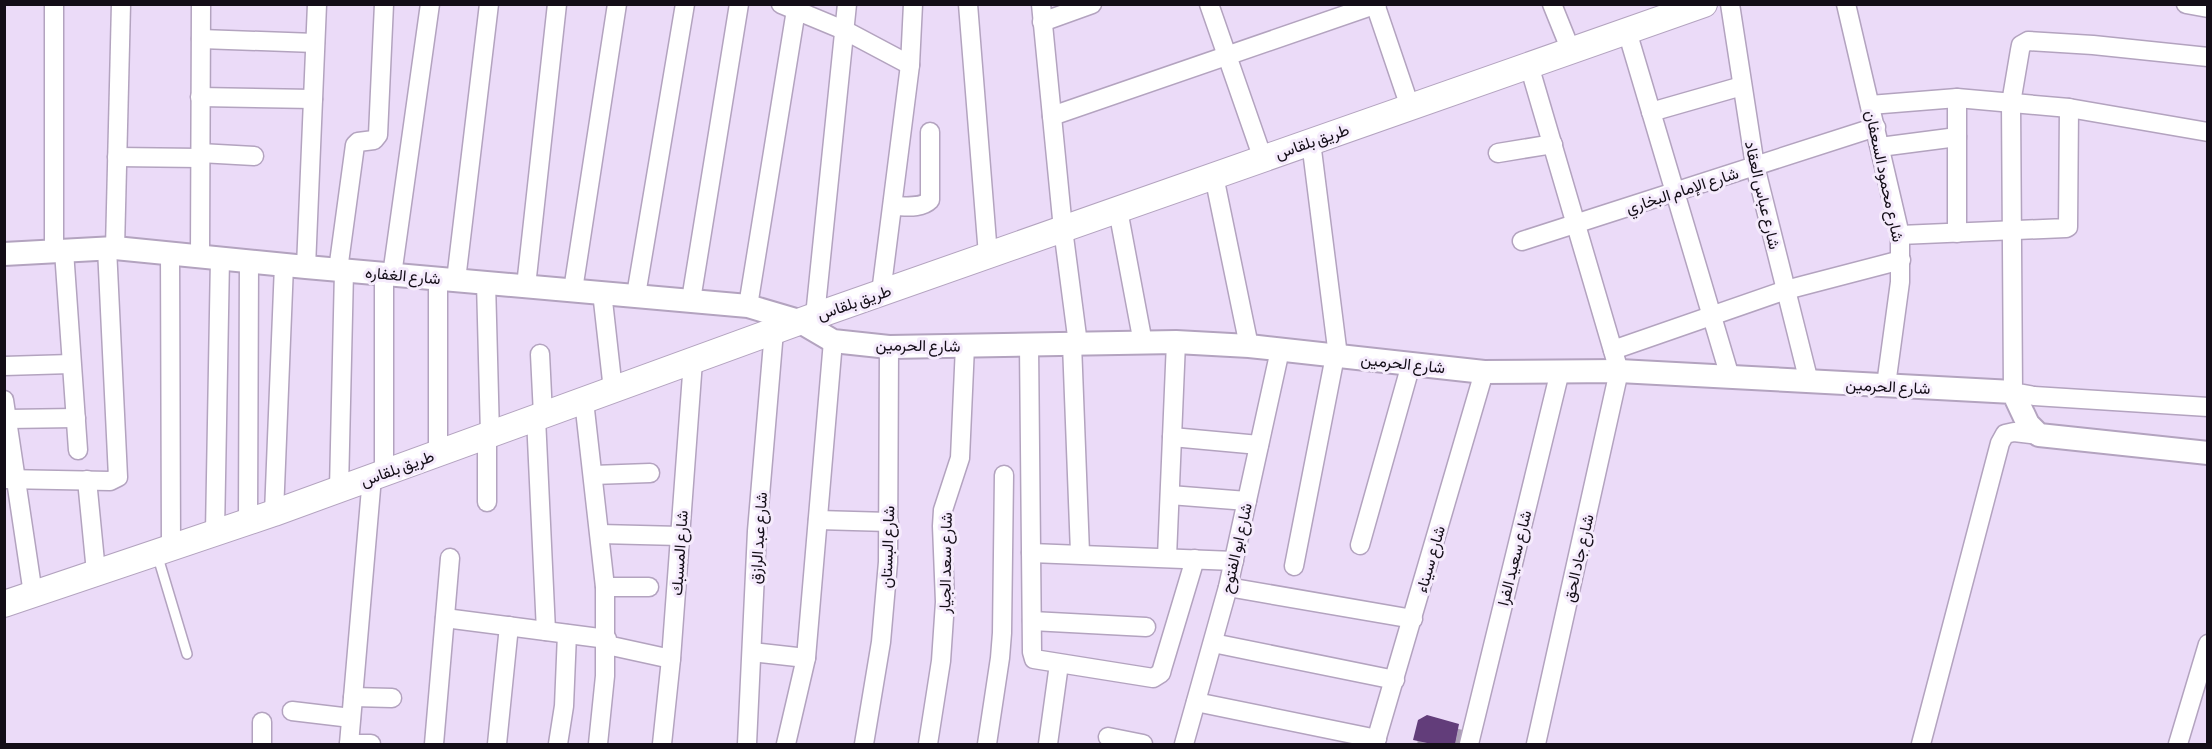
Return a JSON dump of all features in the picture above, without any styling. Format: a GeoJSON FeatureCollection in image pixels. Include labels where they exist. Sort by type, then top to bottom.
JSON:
{"type":"FeatureCollection","features":[{"type":"Feature","properties":{"kind":"main road","name":"طريق بلقاس"},"geometry":{"type":"LineString","coordinates":[[4,604],[274,513],[881,292],[1704,4]]}},
{"type":"Feature","properties":{"kind":"street"},"geometry":{"type":"LineString","coordinates":[[54,4],[59,251],[78,450]]}},
{"type":"Feature","properties":{"kind":"street"},"geometry":{"type":"LineString","coordinates":[[10,479],[110,481],[116,480],[118,475],[111,248],[117,157],[121,4]]}},
{"type":"Feature","properties":{"kind":"street"},"geometry":{"type":"LineString","coordinates":[[201,4],[200,156],[210,256],[215,532]]}},
{"type":"Feature","properties":{"kind":"street"},"geometry":{"type":"LineString","coordinates":[[274,513],[295,266],[313,99],[317,4]]}},
{"type":"Feature","properties":{"kind":"street"},"geometry":{"type":"LineString","coordinates":[[339,489],[341,270],[355,146],[358,142],[374,140],[378,135],[384,4]]}},
{"type":"Feature","properties":{"kind":"street"},"geometry":{"type":"LineString","coordinates":[[371,744],[349,744],[351,718],[378,475],[388,274],[430,4]]}},
{"type":"Feature","properties":{"kind":"street"},"geometry":{"type":"LineString","coordinates":[[438,454],[447,279],[489,4]]}},
{"type":"Feature","properties":{"kind":"street"},"geometry":{"type":"LineString","coordinates":[[526,286],[557,4]]}},
{"type":"Feature","properties":{"kind":"street"},"geometry":{"type":"LineString","coordinates":[[573,290],[617,4]]}},
{"type":"Feature","properties":{"kind":"street"},"geometry":{"type":"LineString","coordinates":[[636,295],[685,4]]}},
{"type":"Feature","properties":{"kind":"street"},"geometry":{"type":"LineString","coordinates":[[691,300],[739,4]]}},
{"type":"Feature","properties":{"kind":"street"},"geometry":{"type":"LineString","coordinates":[[807,319],[846,31],[847,4]]}},
{"type":"Feature","properties":{"kind":"street"},"geometry":{"type":"LineString","coordinates":[[881,292],[910,65],[913,4]]}},
{"type":"Feature","properties":{"kind":"street"},"geometry":{"type":"LineString","coordinates":[[968,4],[988,255]]}},
{"type":"Feature","properties":{"kind":"street"},"geometry":{"type":"LineString","coordinates":[[1080,553],[1075,344],[1041,13],[1092,4]]}},
{"type":"Feature","properties":{"kind":"street"},"geometry":{"type":"LineString","coordinates":[[1209,4],[1263,159]]}},
{"type":"Feature","properties":{"kind":"street"},"geometry":{"type":"LineString","coordinates":[[1552,4],[1571,51]]}},
{"type":"Feature","properties":{"kind":"street","name":"شارع عباس العقاد"},"geometry":{"type":"LineString","coordinates":[[1730,4],[1755,166],[1809,382]]}},
{"type":"Feature","properties":{"kind":"street","name":"شارع محمود السعفان"},"geometry":{"type":"LineString","coordinates":[[1846,4],[1900,235],[1898,304],[1886,385]]}},
{"type":"Feature","properties":{"kind":"street"},"geometry":{"type":"LineString","coordinates":[[2186,4],[2208,8]]}},
{"type":"Feature","properties":{"kind":"street"},"geometry":{"type":"LineString","coordinates":[[1052,116],[1376,5],[1410,107]]}},
{"type":"Feature","properties":{"kind":"street"},"geometry":{"type":"LineString","coordinates":[[748,306],[788,7],[846,31],[910,65]]}},
{"type":"Feature","properties":{"kind":"street"},"geometry":{"type":"LineString","coordinates":[[1627,31],[1730,377]]}},
{"type":"Feature","properties":{"kind":"street"},"geometry":{"type":"LineString","coordinates":[[201,39],[315,43]]}},
{"type":"Feature","properties":{"kind":"street"},"geometry":{"type":"LineString","coordinates":[[2039,435],[2028,424],[2013,392],[2011,103],[2021,45],[2028,41],[2093,45],[2208,57]]}},
{"type":"Feature","properties":{"kind":"street"},"geometry":{"type":"LineString","coordinates":[[1530,65],[1616,360],[1712,316],[1786,290],[1901,260]]}},
{"type":"Feature","properties":{"kind":"street"},"geometry":{"type":"LineString","coordinates":[[1651,112],[1742,86]]}},
{"type":"Feature","properties":{"kind":"street"},"geometry":{"type":"LineString","coordinates":[[200,98],[313,99]]}},
{"type":"Feature","properties":{"kind":"street"},"geometry":{"type":"LineString","coordinates":[[1957,233],[1958,98]]}},
{"type":"Feature","properties":{"kind":"street"},"geometry":{"type":"LineString","coordinates":[[1870,105],[1958,98],[2069,108],[2208,132]]}},
{"type":"Feature","properties":{"kind":"street"},"geometry":{"type":"LineString","coordinates":[[1900,235],[2061,230],[2068,227],[2069,108]]}},
{"type":"Feature","properties":{"kind":"street","name":"شارع الإمام البخاري"},"geometry":{"type":"LineString","coordinates":[[1522,241],[1876,127]]}},
{"type":"Feature","properties":{"kind":"street"},"geometry":{"type":"LineString","coordinates":[[893,206],[919,206],[925,205],[930,200],[930,132]]}},
{"type":"Feature","properties":{"kind":"street"},"geometry":{"type":"LineString","coordinates":[[1880,147],[1957,136]]}},
{"type":"Feature","properties":{"kind":"street"},"geometry":{"type":"LineString","coordinates":[[1294,566],[1337,356],[1311,142]]}},
{"type":"Feature","properties":{"kind":"street"},"geometry":{"type":"LineString","coordinates":[[1498,153],[1553,144]]}},
{"type":"Feature","properties":{"kind":"street"},"geometry":{"type":"LineString","coordinates":[[117,157],[254,156]]}},
{"type":"Feature","properties":{"kind":"street"},"geometry":{"type":"LineString","coordinates":[[1214,176],[1249,346]]}},
{"type":"Feature","properties":{"kind":"street"},"geometry":{"type":"LineString","coordinates":[[1118,210],[1143,343]]}},
{"type":"Feature","properties":{"kind":"street","name":"شارع الغفاره"},"geometry":{"type":"LineString","coordinates":[[4,254],[111,248],[170,252],[295,266],[691,300],[748,306],[807,319]]}},
{"type":"Feature","properties":{"kind":"street"},"geometry":{"type":"LineString","coordinates":[[164,549],[170,252]]}},
{"type":"Feature","properties":{"kind":"street"},"geometry":{"type":"LineString","coordinates":[[248,521],[249,261]]}},
{"type":"Feature","properties":{"kind":"street"},"geometry":{"type":"LineString","coordinates":[[486,282],[489,435],[487,502]]}},
{"type":"Feature","properties":{"kind":"street"},"geometry":{"type":"LineString","coordinates":[[602,292],[613,390]]}},
{"type":"Feature","properties":{"kind":"street","name":"شارع الحرمين"},"geometry":{"type":"LineString","coordinates":[[807,319],[833,341],[889,347],[1176,342],[1249,346],[1484,372],[1560,371],[1616,360],[1730,377],[2013,392]]}},
{"type":"Feature","properties":{"kind":"street","name":"شارع عبد الرازق"},"geometry":{"type":"LineString","coordinates":[[747,744],[757,531],[774,331]]}},
{"type":"Feature","properties":{"kind":"street"},"geometry":{"type":"LineString","coordinates":[[786,744],[806,658],[833,341]]}},
{"type":"Feature","properties":{"kind":"street"},"geometry":{"type":"LineString","coordinates":[[1167,557],[1176,342]]}},
{"type":"Feature","properties":{"kind":"street"},"geometry":{"type":"LineString","coordinates":[[1029,345],[1032,652],[1034,659],[1153,678],[1161,673],[1195,559]]}},
{"type":"Feature","properties":{"kind":"street","name":"شارع سعد الجيار"},"geometry":{"type":"LineString","coordinates":[[928,744],[942,650],[945,602],[942,526],[944,510],[960,458],[965,346]]}},
{"type":"Feature","properties":{"kind":"street","name":"شارع البستان"},"geometry":{"type":"LineString","coordinates":[[864,744],[885,602],[889,347]]}},
{"type":"Feature","properties":{"kind":"street","name":"شارع ابو الفتوح"},"geometry":{"type":"LineString","coordinates":[[1184,744],[1228,587],[1280,350]]}},
{"type":"Feature","properties":{"kind":"street"},"geometry":{"type":"LineString","coordinates":[[540,354],[546,631]]}},
{"type":"Feature","properties":{"kind":"street","name":"شارع جاد الحق"},"geometry":{"type":"LineString","coordinates":[[1536,744],[1616,360]]}},
{"type":"Feature","properties":{"kind":"street","name":"شارع المسبك"},"geometry":{"type":"LineString","coordinates":[[662,744],[671,659],[693,361]]}},
{"type":"Feature","properties":{"kind":"street"},"geometry":{"type":"LineString","coordinates":[[4,366],[71,364]]}},
{"type":"Feature","properties":{"kind":"street"},"geometry":{"type":"LineString","coordinates":[[1360,545],[1411,364]]}},
{"type":"Feature","properties":{"kind":"street","name":"شارع سعيد الفرا"},"geometry":{"type":"LineString","coordinates":[[1469,744],[1560,371]]}},
{"type":"Feature","properties":{"kind":"street","name":"شارع سيناء"},"geometry":{"type":"LineString","coordinates":[[1376,742],[1484,372]]}},
{"type":"Feature","properties":{"kind":"street"},"geometry":{"type":"LineString","coordinates":[[2013,392],[2034,396],[2208,407]]}},
{"type":"Feature","properties":{"kind":"street"},"geometry":{"type":"LineString","coordinates":[[4,400],[10,479],[33,594]]}},
{"type":"Feature","properties":{"kind":"street"},"geometry":{"type":"LineString","coordinates":[[584,401],[605,586],[607,642],[598,744]]}},
{"type":"Feature","properties":{"kind":"street"},"geometry":{"type":"LineString","coordinates":[[7,419],[76,418]]}},
{"type":"Feature","properties":{"kind":"street"},"geometry":{"type":"LineString","coordinates":[[1921,744],[2000,443],[2005,434],[2014,432],[2208,453]]}},
{"type":"Feature","properties":{"kind":"street"},"geometry":{"type":"LineString","coordinates":[[1172,436],[1259,445]]}},
{"type":"Feature","properties":{"kind":"street"},"geometry":{"type":"LineString","coordinates":[[593,475],[650,473]]}},
{"type":"Feature","properties":{"kind":"street"},"geometry":{"type":"LineString","coordinates":[[987,744],[1002,633],[1004,475]]}},
{"type":"Feature","properties":{"kind":"street"},"geometry":{"type":"LineString","coordinates":[[87,480],[96,572]]}},
{"type":"Feature","properties":{"kind":"street"},"geometry":{"type":"LineString","coordinates":[[1170,495],[1247,501]]}},
{"type":"Feature","properties":{"kind":"street"},"geometry":{"type":"LineString","coordinates":[[818,520],[888,522]]}},
{"type":"Feature","properties":{"kind":"street"},"geometry":{"type":"LineString","coordinates":[[600,534],[680,536]]}},
{"type":"Feature","properties":{"kind":"street"},"geometry":{"type":"LineString","coordinates":[[1031,552],[1234,561]]}},
{"type":"Feature","properties":{"kind":"street"},"geometry":{"type":"LineString","coordinates":[[434,744],[450,558]]}},
{"type":"Feature","properties":{"kind":"street"},"geometry":{"type":"LineString","coordinates":[[605,586],[649,587]]}},
{"type":"Feature","properties":{"kind":"street"},"geometry":{"type":"LineString","coordinates":[[1228,587],[1413,619]]}},
{"type":"Feature","properties":{"kind":"street"},"geometry":{"type":"LineString","coordinates":[[445,618],[567,634],[671,659]]}},
{"type":"Feature","properties":{"kind":"street"},"geometry":{"type":"LineString","coordinates":[[1032,621],[1146,627]]}},
{"type":"Feature","properties":{"kind":"street"},"geometry":{"type":"LineString","coordinates":[[497,744],[509,626]]}},
{"type":"Feature","properties":{"kind":"street"},"geometry":{"type":"LineString","coordinates":[[558,744],[564,706],[567,634]]}},
{"type":"Feature","properties":{"kind":"street"},"geometry":{"type":"LineString","coordinates":[[1213,643],[1395,680]]}},
{"type":"Feature","properties":{"kind":"street"},"geometry":{"type":"LineString","coordinates":[[2178,744],[2208,644]]}},
{"type":"Feature","properties":{"kind":"street"},"geometry":{"type":"LineString","coordinates":[[752,652],[806,658]]}},
{"type":"Feature","properties":{"kind":"street"},"geometry":{"type":"LineString","coordinates":[[1048,744],[1059,664]]}},
{"type":"Feature","properties":{"kind":"street"},"geometry":{"type":"LineString","coordinates":[[353,697],[392,698]]}},
{"type":"Feature","properties":{"kind":"street"},"geometry":{"type":"LineString","coordinates":[[1196,702],[1376,742]]}},
{"type":"Feature","properties":{"kind":"street"},"geometry":{"type":"LineString","coordinates":[[292,711],[351,718]]}},
{"type":"Feature","properties":{"kind":"street"},"geometry":{"type":"LineString","coordinates":[[262,722],[262,744]]}},
{"type":"Feature","properties":{"kind":"street"},"geometry":{"type":"LineString","coordinates":[[1108,737],[1143,744]]}},
{"type":"Feature","properties":{"kind":"lane"},"geometry":{"type":"LineString","coordinates":[[164,549],[187,654]]}},
{"type":"Feature","properties":{"kind":"building"},"geometry":{"type":"Polygon","coordinates":[[[1427,715],[1459,724],[1455,744],[1432,744],[1413,740],[1418,720],[1427,715]]]}}]}
